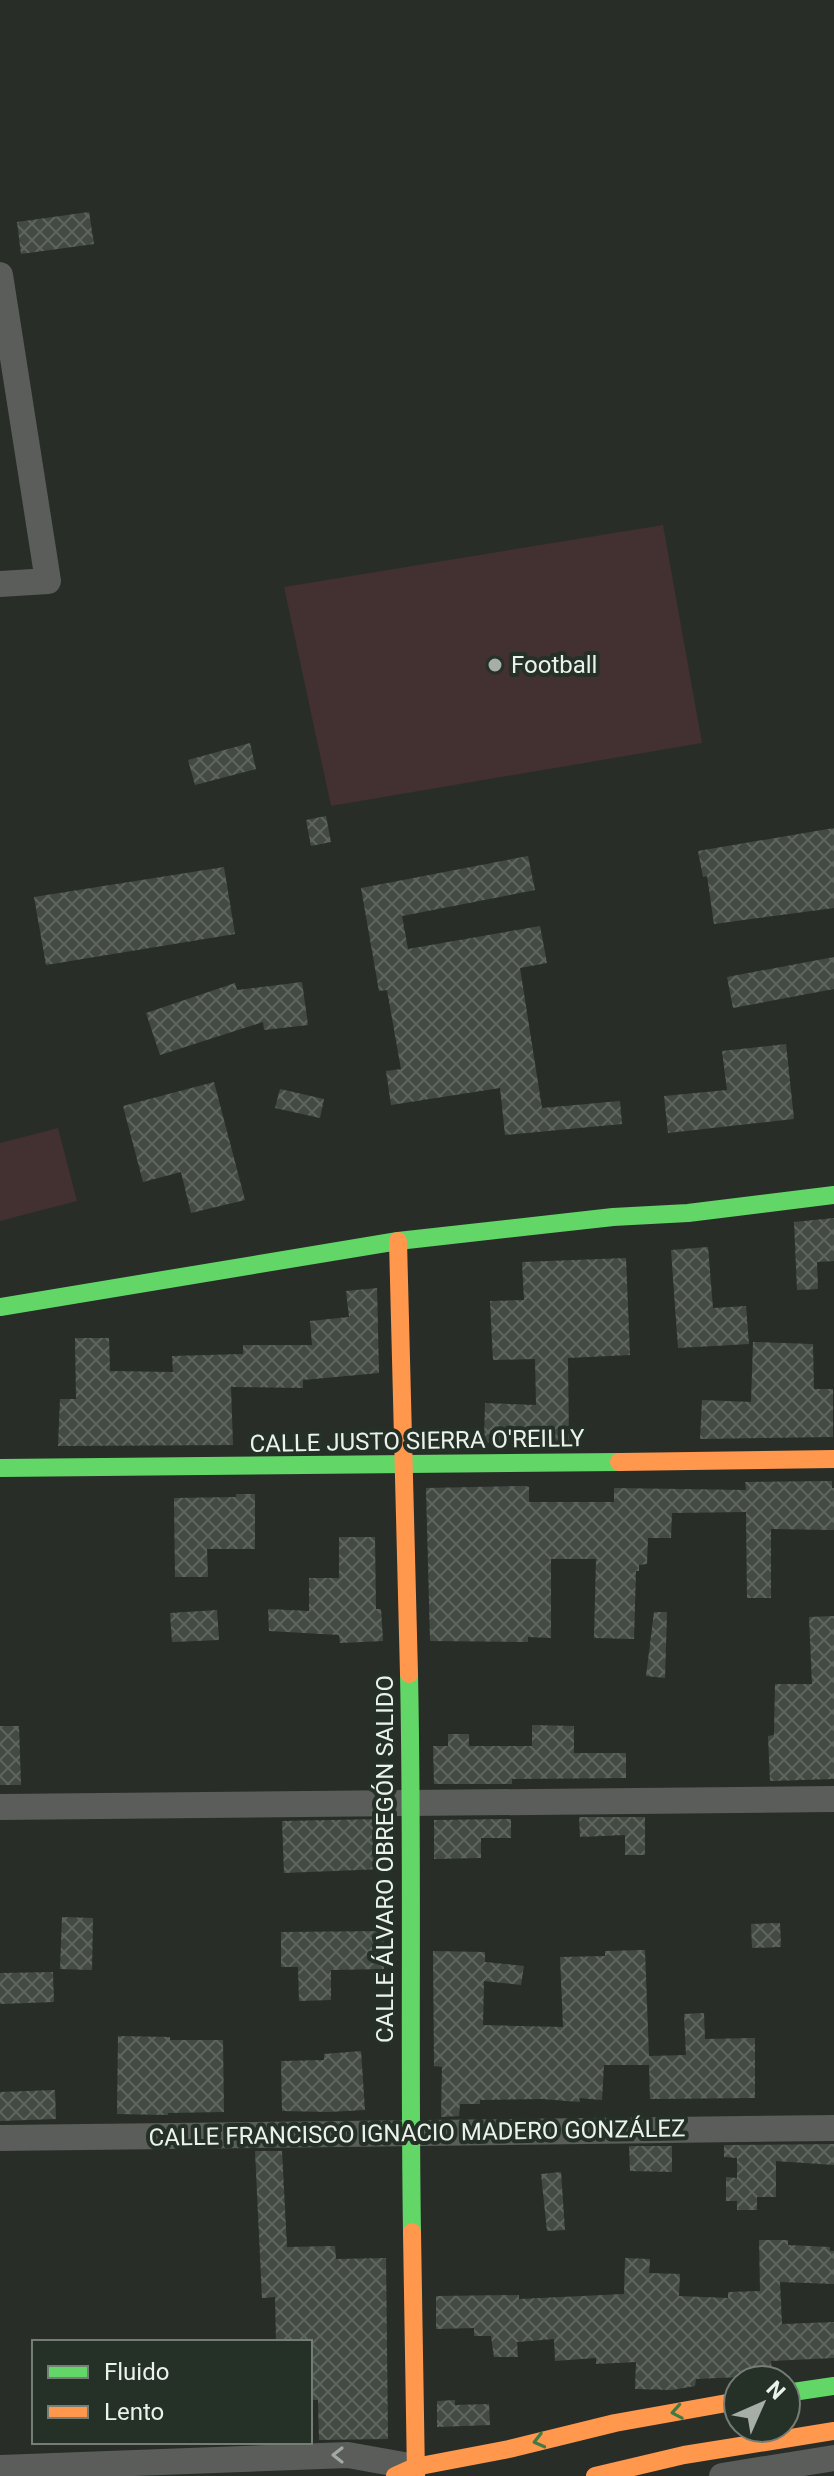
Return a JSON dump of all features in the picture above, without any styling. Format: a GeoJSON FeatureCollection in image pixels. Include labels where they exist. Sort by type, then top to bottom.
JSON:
{"type":"FeatureCollection","features":[{"type":"Feature","properties":{"kind":"street"},"geometry":{"type":"LineString","coordinates":[[0,275],[48,581],[0,584]]}},
{"type":"Feature","properties":{"kind":"street"},"geometry":{"type":"LineString","coordinates":[[0,1307],[398,1241],[613,1217],[688,1213],[834,1195]]}},
{"type":"Feature","properties":{"kind":"street","name":"CALLE ÁLVARO OBREGÓN SALIDO"},"geometry":{"type":"LineString","coordinates":[[398,1241],[412,1801],[409,2473]]}},
{"type":"Feature","properties":{"kind":"street","name":"CALLE JUSTO SIERRA O'REILLY"},"geometry":{"type":"LineString","coordinates":[[0,1468],[834,1459]]}},
{"type":"Feature","properties":{"kind":"street"},"geometry":{"type":"LineString","coordinates":[[0,1807],[834,1799]]}},
{"type":"Feature","properties":{"kind":"street","name":"CALLE FRANCISCO IGNACIO MADERO GONZÁLEZ"},"geometry":{"type":"LineString","coordinates":[[0,2138],[834,2128]]}},
{"type":"Feature","properties":{"kind":"street"},"geometry":{"type":"LineString","coordinates":[[802,2391],[834,2386]]}},
{"type":"Feature","properties":{"kind":"street"},"geometry":{"type":"LineString","coordinates":[[0,2468],[348,2455],[409,2473],[615,2423],[722,2404]]}},
{"type":"Feature","properties":{"kind":"street"},"geometry":{"type":"LineString","coordinates":[[595,2476],[747,2443],[834,2431]]}},
{"type":"Feature","properties":{"kind":"street"},"geometry":{"type":"LineString","coordinates":[[722,2476],[834,2458]]}},
{"type":"Feature","properties":{"kind":"shaded area","name":"Football"},"geometry":{"type":"Polygon","coordinates":[[[663,525],[702,743],[331,806],[284,587],[663,525]]]}},
{"type":"Feature","properties":{"kind":"shaded area"},"geometry":{"type":"Polygon","coordinates":[[[58,1128],[77,1201],[0,1221],[0,1143],[58,1128]]]}},
{"type":"Feature","properties":{"kind":"building"},"geometry":{"type":"Polygon","coordinates":[[[89,212],[94,244],[21,254],[17,222],[89,212]]]}},
{"type":"Feature","properties":{"kind":"building"},"geometry":{"type":"Polygon","coordinates":[[[250,743],[256,769],[195,785],[188,760],[250,743]]]}},
{"type":"Feature","properties":{"kind":"building"},"geometry":{"type":"Polygon","coordinates":[[[326,816],[331,842],[311,846],[306,820],[326,816]]]}},
{"type":"Feature","properties":{"kind":"building"},"geometry":{"type":"Polygon","coordinates":[[[834,828],[834,908],[714,924],[707,876],[703,877],[698,851],[834,828]]]}},
{"type":"Feature","properties":{"kind":"building"},"geometry":{"type":"Polygon","coordinates":[[[528,856],[535,890],[402,916],[408,949],[540,926],[547,963],[520,968],[542,1108],[620,1101],[622,1124],[505,1135],[500,1088],[391,1105],[386,1071],[401,1069],[387,990],[379,991],[361,888],[528,856]]]}},
{"type":"Feature","properties":{"kind":"building"},"geometry":{"type":"Polygon","coordinates":[[[224,867],[235,934],[46,965],[34,897],[224,867]]]}},
{"type":"Feature","properties":{"kind":"building"},"geometry":{"type":"Polygon","coordinates":[[[834,957],[834,989],[733,1008],[727,977],[834,957]]]}},
{"type":"Feature","properties":{"kind":"building"},"geometry":{"type":"Polygon","coordinates":[[[302,982],[308,1025],[264,1030],[263,1022],[160,1055],[146,1013],[235,983],[237,990],[302,982]]]}},
{"type":"Feature","properties":{"kind":"building"},"geometry":{"type":"Polygon","coordinates":[[[786,1044],[794,1119],[668,1133],[664,1096],[727,1090],[722,1051],[786,1044]]]}},
{"type":"Feature","properties":{"kind":"building"},"geometry":{"type":"Polygon","coordinates":[[[214,1082],[245,1200],[191,1213],[181,1172],[143,1182],[123,1106],[214,1082]]]}},
{"type":"Feature","properties":{"kind":"building"},"geometry":{"type":"Polygon","coordinates":[[[280,1089],[324,1099],[320,1118],[275,1108],[280,1089]]]}},
{"type":"Feature","properties":{"kind":"building"},"geometry":{"type":"Polygon","coordinates":[[[834,1218],[834,1261],[817,1262],[818,1289],[797,1290],[794,1222],[834,1218]]]}},
{"type":"Feature","properties":{"kind":"building"},"geometry":{"type":"Polygon","coordinates":[[[708,1247],[713,1308],[746,1306],[749,1344],[678,1348],[671,1250],[708,1247]]]}},
{"type":"Feature","properties":{"kind":"building"},"geometry":{"type":"Polygon","coordinates":[[[626,1258],[630,1355],[568,1358],[569,1441],[484,1443],[485,1403],[536,1405],[535,1359],[493,1360],[490,1301],[524,1300],[522,1262],[626,1258]]]}},
{"type":"Feature","properties":{"kind":"building"},"geometry":{"type":"Polygon","coordinates":[[[377,1288],[379,1373],[303,1380],[303,1388],[231,1387],[233,1445],[58,1446],[60,1399],[76,1399],[75,1338],[109,1338],[110,1371],[173,1372],[172,1356],[243,1354],[243,1345],[312,1345],[310,1321],[349,1317],[346,1291],[377,1288]]]}},
{"type":"Feature","properties":{"kind":"building"},"geometry":{"type":"Polygon","coordinates":[[[753,1342],[813,1344],[814,1389],[833,1389],[833,1437],[700,1439],[702,1400],[751,1402],[753,1342]]]}},
{"type":"Feature","properties":{"kind":"building"},"geometry":{"type":"Polygon","coordinates":[[[832,1481],[834,1530],[771,1529],[771,1598],[747,1598],[746,1512],[672,1513],[671,1538],[648,1538],[647,1564],[639,1565],[639,1571],[636,1571],[634,1639],[594,1638],[596,1559],[551,1559],[551,1638],[528,1637],[528,1642],[430,1641],[426,1488],[525,1486],[529,1487],[529,1502],[614,1502],[614,1488],[746,1490],[745,1482],[832,1481]]]}},
{"type":"Feature","properties":{"kind":"building"},"geometry":{"type":"Polygon","coordinates":[[[236,1494],[255,1494],[255,1549],[207,1549],[208,1577],[175,1577],[174,1498],[236,1497],[236,1494]]]}},
{"type":"Feature","properties":{"kind":"building"},"geometry":{"type":"Polygon","coordinates":[[[339,1537],[375,1537],[376,1609],[381,1609],[383,1641],[340,1643],[339,1635],[269,1631],[268,1609],[309,1611],[309,1578],[339,1578],[339,1537]]]}},
{"type":"Feature","properties":{"kind":"building"},"geometry":{"type":"Polygon","coordinates":[[[217,1610],[219,1640],[172,1642],[170,1613],[217,1610]]]}},
{"type":"Feature","properties":{"kind":"building"},"geometry":{"type":"Polygon","coordinates":[[[654,1612],[667,1612],[665,1678],[646,1676],[654,1612]]]}},
{"type":"Feature","properties":{"kind":"building"},"geometry":{"type":"Polygon","coordinates":[[[834,1616],[834,1779],[770,1781],[768,1736],[774,1735],[775,1684],[812,1684],[809,1617],[834,1616]]]}},
{"type":"Feature","properties":{"kind":"building"},"geometry":{"type":"Polygon","coordinates":[[[532,1725],[574,1726],[574,1753],[626,1753],[626,1778],[512,1779],[512,1784],[434,1784],[433,1746],[448,1746],[448,1734],[469,1734],[469,1746],[532,1746],[532,1725]]]}},
{"type":"Feature","properties":{"kind":"building"},"geometry":{"type":"Polygon","coordinates":[[[0,1726],[19,1726],[21,1785],[0,1785],[0,1726]]]}},
{"type":"Feature","properties":{"kind":"building"},"geometry":{"type":"Polygon","coordinates":[[[579,1817],[645,1817],[645,1855],[625,1855],[625,1835],[580,1837],[579,1817]]]}},
{"type":"Feature","properties":{"kind":"building"},"geometry":{"type":"Polygon","coordinates":[[[381,1819],[383,1869],[284,1873],[282,1821],[381,1819]]]}},
{"type":"Feature","properties":{"kind":"building"},"geometry":{"type":"Polygon","coordinates":[[[511,1819],[511,1838],[481,1838],[481,1858],[434,1859],[434,1820],[511,1819]]]}},
{"type":"Feature","properties":{"kind":"building"},"geometry":{"type":"Polygon","coordinates":[[[62,1917],[93,1918],[92,1970],[60,1969],[62,1917]]]}},
{"type":"Feature","properties":{"kind":"building"},"geometry":{"type":"Polygon","coordinates":[[[780,1923],[781,1947],[752,1948],[751,1924],[780,1923]]]}},
{"type":"Feature","properties":{"kind":"building"},"geometry":{"type":"Polygon","coordinates":[[[384,1931],[384,1969],[331,1970],[331,2000],[299,2001],[298,1967],[281,1967],[281,1932],[384,1931]]]}},
{"type":"Feature","properties":{"kind":"building"},"geometry":{"type":"Polygon","coordinates":[[[645,1950],[649,2056],[686,2055],[684,2014],[704,2013],[705,2039],[755,2038],[755,2098],[650,2099],[649,2065],[604,2065],[602,2100],[480,2100],[480,2104],[460,2104],[459,2116],[441,2117],[442,2067],[434,2066],[433,1951],[485,1952],[485,1962],[524,1966],[521,1985],[484,1981],[483,2025],[563,2027],[560,1957],[605,1956],[605,1951],[645,1950]]]}},
{"type":"Feature","properties":{"kind":"building"},"geometry":{"type":"Polygon","coordinates":[[[53,1972],[54,2002],[0,2004],[0,1973],[53,1972]]]}},
{"type":"Feature","properties":{"kind":"building"},"geometry":{"type":"Polygon","coordinates":[[[118,2036],[223,2040],[224,2112],[117,2114],[118,2036]]]}},
{"type":"Feature","properties":{"kind":"building"},"geometry":{"type":"Polygon","coordinates":[[[361,2051],[365,2110],[282,2111],[281,2061],[324,2060],[324,2054],[361,2051]]]}},
{"type":"Feature","properties":{"kind":"building"},"geometry":{"type":"Polygon","coordinates":[[[55,2090],[56,2119],[0,2121],[0,2092],[55,2090]]]}},
{"type":"Feature","properties":{"kind":"building"},"geometry":{"type":"Polygon","coordinates":[[[834,2144],[834,2165],[776,2161],[776,2197],[757,2197],[757,2210],[737,2210],[737,2201],[726,2201],[726,2177],[737,2178],[737,2158],[724,2157],[724,2145],[834,2144]]]}},
{"type":"Feature","properties":{"kind":"building"},"geometry":{"type":"Polygon","coordinates":[[[629,2146],[672,2146],[672,2172],[630,2171],[629,2146]]]}},
{"type":"Feature","properties":{"kind":"building"},"geometry":{"type":"Polygon","coordinates":[[[255,2151],[282,2151],[287,2247],[335,2246],[336,2259],[386,2258],[388,2439],[319,2440],[318,2400],[312,2400],[312,2340],[276,2340],[275,2297],[262,2298],[255,2151]]]}},
{"type":"Feature","properties":{"kind":"building"},"geometry":{"type":"Polygon","coordinates":[[[561,2172],[565,2230],[547,2231],[541,2174],[561,2172]]]}},
{"type":"Feature","properties":{"kind":"building"},"geometry":{"type":"Polygon","coordinates":[[[759,2240],[788,2240],[788,2245],[830,2247],[830,2251],[834,2251],[834,2284],[780,2282],[782,2324],[834,2322],[834,2358],[771,2361],[771,2364],[722,2364],[722,2378],[696,2379],[695,2386],[672,2390],[635,2389],[636,2362],[596,2364],[596,2358],[555,2361],[554,2339],[517,2342],[518,2357],[494,2357],[491,2336],[474,2336],[474,2328],[436,2329],[436,2296],[519,2295],[519,2299],[624,2294],[625,2258],[650,2259],[649,2273],[680,2274],[679,2296],[728,2298],[728,2292],[760,2291],[759,2240]]]}},
{"type":"Feature","properties":{"kind":"building"},"geometry":{"type":"Polygon","coordinates":[[[455,2400],[455,2405],[489,2404],[490,2425],[437,2427],[437,2401],[455,2400]]]}},
{"type":"Feature","properties":{"kind":"traffic: fast"},"geometry":{"type":"LineString","coordinates":[[0,1307],[398,1241],[613,1217],[688,1213],[834,1195]]}},
{"type":"Feature","properties":{"kind":"traffic: fast"},"geometry":{"type":"LineString","coordinates":[[0,1468],[619,1462]]}},
{"type":"Feature","properties":{"kind":"traffic: fast"},"geometry":{"type":"LineString","coordinates":[[409,1674],[412,2232]]}},
{"type":"Feature","properties":{"kind":"traffic: fast"},"geometry":{"type":"LineString","coordinates":[[802,2391],[834,2386]]}},
{"type":"Feature","properties":{"kind":"traffic: slow"},"geometry":{"type":"LineString","coordinates":[[398,1241],[409,1674]]}},
{"type":"Feature","properties":{"kind":"traffic: slow"},"geometry":{"type":"LineString","coordinates":[[619,1462],[834,1459]]}},
{"type":"Feature","properties":{"kind":"traffic: slow"},"geometry":{"type":"LineString","coordinates":[[412,2232],[416,2476]]}},
{"type":"Feature","properties":{"kind":"traffic: slow"},"geometry":{"type":"LineString","coordinates":[[395,2476],[415,2467],[509,2449],[615,2423],[722,2404]]}},
{"type":"Feature","properties":{"kind":"traffic: slow"},"geometry":{"type":"LineString","coordinates":[[595,2476],[684,2455],[834,2431]]}},
{"type":"Feature","properties":{"kind":"place","name":"Football"},"geometry":{"type":"Point","coordinates":[495,665]}}]}
